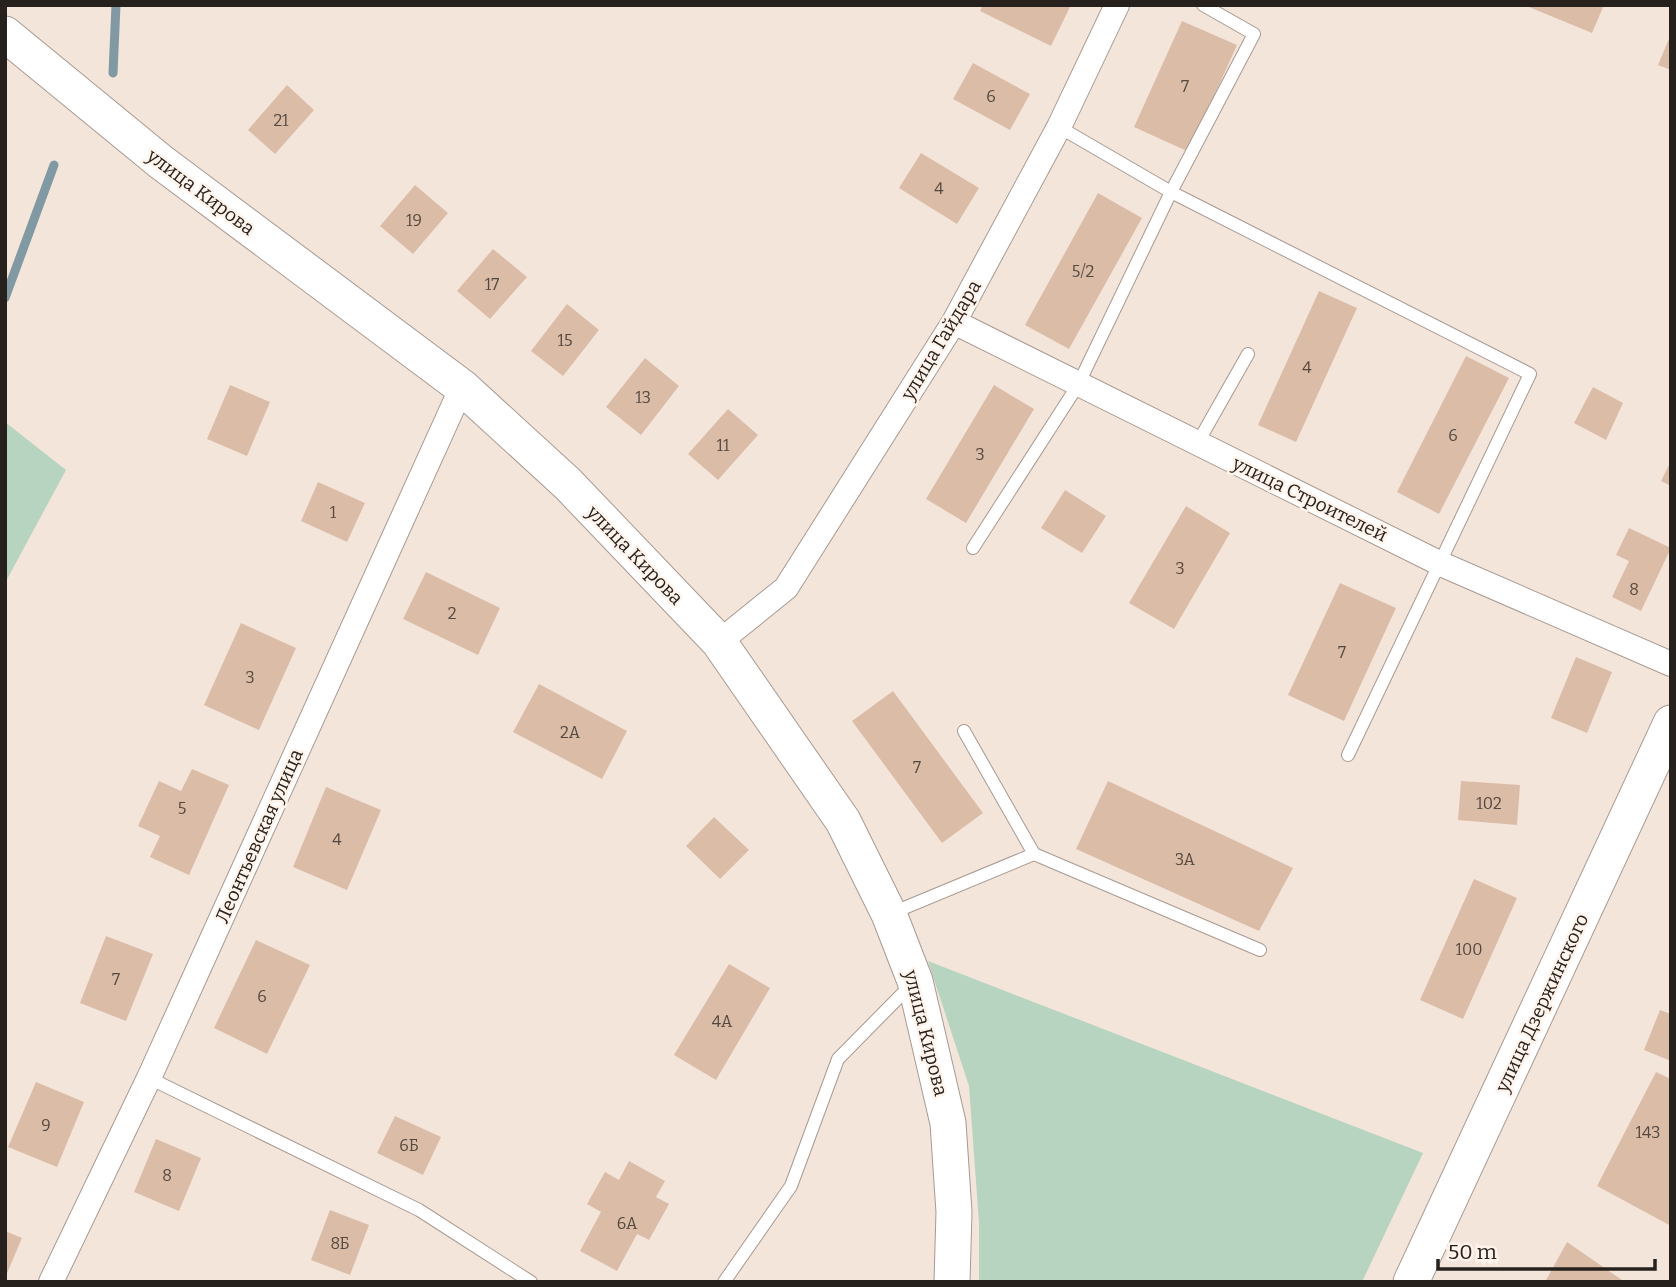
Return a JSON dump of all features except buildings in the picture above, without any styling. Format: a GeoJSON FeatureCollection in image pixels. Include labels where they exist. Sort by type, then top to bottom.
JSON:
{"type":"FeatureCollection","features":[{"type":"Feature","properties":{"kind":"main road","name":"улица Кирова"},"geometry":{"type":"LineString","coordinates":[[5,34],[161,162],[462,387],[568,484],[719,642],[843,821],[889,914],[915,981],[948,1123],[954,1212],[952,1282]]}},
{"type":"Feature","properties":{"kind":"main road","name":"улица Дзержинского"},"geometry":{"type":"LineString","coordinates":[[1411,1282],[1671,723]]}},
{"type":"Feature","properties":{"kind":"street","name":"улица Гайдара"},"geometry":{"type":"LineString","coordinates":[[719,642],[786,587],[954,322],[1059,127],[1117,5]]}},
{"type":"Feature","properties":{"kind":"street","name":"улица Строителей"},"geometry":{"type":"LineString","coordinates":[[954,322],[1441,564],[1671,664]]}},
{"type":"Feature","properties":{"kind":"street","name":"Леонтьевская улица"},"geometry":{"type":"LineString","coordinates":[[51,1282],[149,1078],[462,387]]}},
{"type":"Feature","properties":{"kind":"lane"},"geometry":{"type":"LineString","coordinates":[[973,548],[1078,385],[1171,192],[1254,34],[1203,5]]}},
{"type":"Feature","properties":{"kind":"lane"},"geometry":{"type":"LineString","coordinates":[[1059,127],[1171,192],[1530,373],[1348,755]]}},
{"type":"Feature","properties":{"kind":"lane"},"geometry":{"type":"LineString","coordinates":[[1197,444],[1248,355]]}},
{"type":"Feature","properties":{"kind":"lane"},"geometry":{"type":"LineString","coordinates":[[964,731],[1034,854],[1260,950]]}},
{"type":"Feature","properties":{"kind":"lane"},"geometry":{"type":"LineString","coordinates":[[889,914],[1034,854]]}},
{"type":"Feature","properties":{"kind":"lane"},"geometry":{"type":"LineString","coordinates":[[724,1282],[791,1186],[838,1059],[915,981]]}},
{"type":"Feature","properties":{"kind":"lane"},"geometry":{"type":"LineString","coordinates":[[149,1078],[419,1210],[531,1282]]}},
{"type":"Feature","properties":{"kind":"green space"},"geometry":{"type":"Polygon","coordinates":[[[5,422],[66,470],[5,583],[5,422]]]}},
{"type":"Feature","properties":{"kind":"green space"},"geometry":{"type":"Polygon","coordinates":[[[928,961],[1423,1153],[1362,1282],[979,1282],[979,1223],[969,1086],[928,961]]]}},
{"type":"Feature","properties":{"kind":"waterway"},"geometry":{"type":"LineString","coordinates":[[113,73],[116,5]]}},
{"type":"Feature","properties":{"kind":"waterway"},"geometry":{"type":"LineString","coordinates":[[5,298],[54,165]]}}]}
